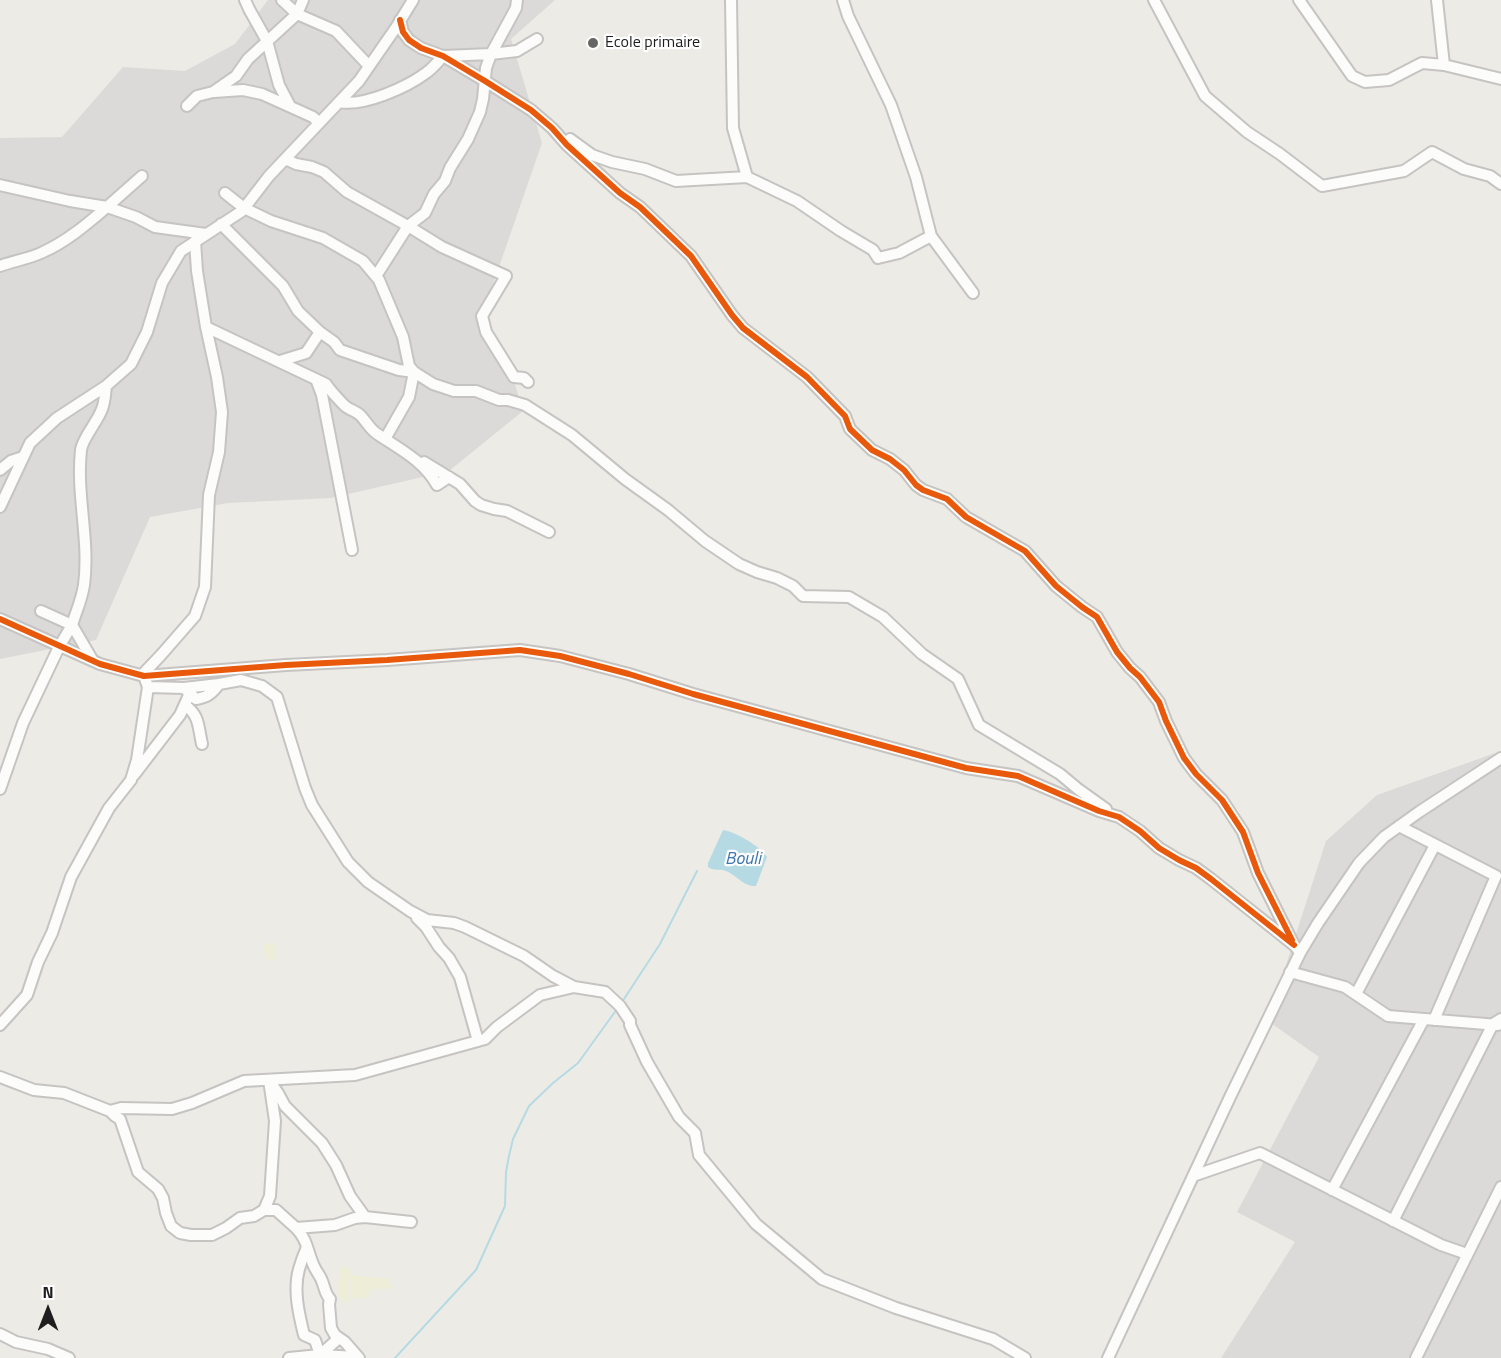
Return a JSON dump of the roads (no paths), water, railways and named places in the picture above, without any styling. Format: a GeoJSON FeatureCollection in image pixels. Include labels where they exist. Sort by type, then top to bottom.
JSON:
{"type":"FeatureCollection","features":[{"type":"Feature","properties":{"kind":"street"},"geometry":{"type":"LineString","coordinates":[[246,0],[267,41],[279,85],[290,106]]}},
{"type":"Feature","properties":{"kind":"street"},"geometry":{"type":"LineString","coordinates":[[282,0],[297,14],[336,31],[369,66]]}},
{"type":"Feature","properties":{"kind":"street"},"geometry":{"type":"LineString","coordinates":[[213,92],[236,76],[248,59],[297,14],[303,0]]}},
{"type":"Feature","properties":{"kind":"street"},"geometry":{"type":"LineString","coordinates":[[0,507],[30,443],[57,418],[106,386],[131,364],[147,332],[162,283],[181,251],[242,211],[268,176],[359,81],[413,0]]}},
{"type":"Feature","properties":{"kind":"street"},"geometry":{"type":"LineString","coordinates":[[376,276],[408,226],[425,213],[468,139],[480,112],[490,54],[516,8],[517,0]]}},
{"type":"Feature","properties":{"kind":"street"},"geometry":{"type":"LineString","coordinates":[[731,0],[734,129],[747,177]]}},
{"type":"Feature","properties":{"kind":"street"},"geometry":{"type":"LineString","coordinates":[[843,0],[848,16],[891,105],[916,177],[931,236],[973,293]]}},
{"type":"Feature","properties":{"kind":"street"},"geometry":{"type":"LineString","coordinates":[[1154,0],[1205,96],[1247,132],[1322,186],[1404,171],[1432,153],[1464,169],[1490,176],[1501,184]]}},
{"type":"Feature","properties":{"kind":"street"},"geometry":{"type":"LineString","coordinates":[[1299,0],[1352,76],[1365,82],[1389,80],[1422,63],[1444,65],[1501,79]]}},
{"type":"Feature","properties":{"kind":"street"},"geometry":{"type":"LineString","coordinates":[[1437,0],[1444,65]]}},
{"type":"Feature","properties":{"kind":"street"},"geometry":{"type":"LineString","coordinates":[[400,21],[403,32],[409,40],[421,48],[443,56],[485,81],[531,110],[552,128],[592,155],[645,169],[676,181],[747,177],[797,201],[873,250],[878,258],[899,253],[931,236]]}},
{"type":"Feature","properties":{"kind":"street"},"geometry":{"type":"LineString","coordinates":[[339,102],[360,101],[390,93],[428,72],[443,56],[517,51],[537,39]]}},
{"type":"Feature","properties":{"kind":"street"},"geometry":{"type":"LineString","coordinates":[[187,106],[197,96],[213,92],[243,90],[262,94],[290,106],[313,117],[319,123]]}},
{"type":"Feature","properties":{"kind":"street"},"geometry":{"type":"LineString","coordinates":[[552,128],[567,145],[620,193],[640,207],[691,256],[743,328],[807,377],[845,416],[850,429],[872,450],[890,459],[923,490],[947,500],[966,517],[1024,550],[1056,586],[1082,608],[1098,617],[1116,652],[1140,677],[1159,702],[1184,758],[1222,800],[1243,832],[1258,873],[1297,949]]}},
{"type":"Feature","properties":{"kind":"street"},"geometry":{"type":"LineString","coordinates":[[285,159],[324,172],[347,192],[442,247],[506,276],[482,316],[486,332],[514,377],[524,378],[528,382]]}},
{"type":"Feature","properties":{"kind":"street"},"geometry":{"type":"LineString","coordinates":[[612,162],[613,176],[620,193]]}},
{"type":"Feature","properties":{"kind":"street"},"geometry":{"type":"LineString","coordinates":[[0,266],[40,254],[62,242],[82,229],[142,176]]}},
{"type":"Feature","properties":{"kind":"street"},"geometry":{"type":"LineString","coordinates":[[0,185],[107,207],[155,226],[206,234]]}},
{"type":"Feature","properties":{"kind":"street"},"geometry":{"type":"LineString","coordinates":[[225,193],[244,208],[323,238],[363,261],[379,280],[391,306],[403,338],[409,366],[414,372],[433,384],[454,391],[476,391],[499,400],[525,405],[572,435],[705,541],[739,564],[793,586],[803,596],[849,597],[883,617],[922,654],[958,679],[979,724],[1060,774],[1140,831],[1159,848],[1196,868],[1297,949]]}},
{"type":"Feature","properties":{"kind":"street"},"geometry":{"type":"LineString","coordinates":[[221,224],[282,286],[298,310],[340,350],[399,370],[414,372]]}},
{"type":"Feature","properties":{"kind":"street"},"geometry":{"type":"LineString","coordinates":[[131,780],[137,760],[145,679],[161,655],[195,616],[205,587],[209,495],[219,452],[222,412],[197,271],[195,241]]}},
{"type":"Feature","properties":{"kind":"street"},"geometry":{"type":"LineString","coordinates":[[206,327],[326,384],[344,406],[361,416],[374,432],[408,453],[432,476],[437,485],[449,477],[460,484],[481,505],[507,511],[549,532]]}},
{"type":"Feature","properties":{"kind":"street"},"geometry":{"type":"LineString","coordinates":[[280,361],[306,353],[320,332]]}},
{"type":"Feature","properties":{"kind":"street"},"geometry":{"type":"LineString","coordinates":[[385,439],[410,397],[414,372]]}},
{"type":"Feature","properties":{"kind":"street"},"geometry":{"type":"LineString","coordinates":[[316,379],[322,395],[352,550]]}},
{"type":"Feature","properties":{"kind":"street"},"geometry":{"type":"LineString","coordinates":[[0,789],[24,723],[59,647],[72,626],[84,586],[84,528],[79,479],[81,447],[103,407],[106,386]]}},
{"type":"Feature","properties":{"kind":"street"},"geometry":{"type":"LineString","coordinates":[[0,470],[11,461],[23,457]]}},
{"type":"Feature","properties":{"kind":"street"},"geometry":{"type":"LineString","coordinates":[[41,611],[72,626],[93,661]]}},
{"type":"Feature","properties":{"kind":"street"},"geometry":{"type":"LineString","coordinates":[[0,619],[93,661],[187,691],[241,680],[262,686],[277,697],[312,805],[348,862],[368,882],[427,920],[454,923],[465,927],[524,956],[574,987],[605,992],[620,1006],[630,1021],[647,1062],[679,1117],[695,1133],[699,1155],[756,1224],[822,1279],[896,1308],[993,1339],[1025,1358]]}},
{"type":"Feature","properties":{"kind":"street"},"geometry":{"type":"LineString","coordinates":[[145,679],[286,665],[520,650],[560,656],[629,674],[693,694],[966,768],[1018,776],[1084,805],[1119,817]]}},
{"type":"Feature","properties":{"kind":"street"},"geometry":{"type":"LineString","coordinates":[[0,1025],[27,995],[71,877],[109,808],[183,709],[187,691],[198,672]]}},
{"type":"Feature","properties":{"kind":"street"},"geometry":{"type":"LineString","coordinates":[[183,709],[198,720],[202,744]]}},
{"type":"Feature","properties":{"kind":"street"},"geometry":{"type":"LineString","coordinates":[[1108,1358],[1290,972],[1297,949],[1359,864],[1384,837],[1501,758]]}},
{"type":"Feature","properties":{"kind":"street"},"geometry":{"type":"LineString","coordinates":[[1332,1190],[1429,1020],[1496,876],[1399,826]]}},
{"type":"Feature","properties":{"kind":"street"},"geometry":{"type":"LineString","coordinates":[[1356,994],[1435,844]]}},
{"type":"Feature","properties":{"kind":"street"},"geometry":{"type":"LineString","coordinates":[[410,911],[426,927],[460,977],[478,1041]]}},
{"type":"Feature","properties":{"kind":"street"},"geometry":{"type":"LineString","coordinates":[[1290,972],[1346,987],[1388,1016],[1498,1023],[1393,1221]]}},
{"type":"Feature","properties":{"kind":"street"},"geometry":{"type":"LineString","coordinates":[[110,1111],[121,1108],[172,1109],[244,1081],[355,1075],[485,1039],[497,1027],[540,995],[574,987]]}},
{"type":"Feature","properties":{"kind":"street"},"geometry":{"type":"LineString","coordinates":[[0,1077],[34,1090],[64,1093],[110,1111],[120,1119],[138,1172],[158,1190],[163,1198],[171,1226],[180,1233],[212,1235],[240,1218],[254,1216],[264,1210],[276,1210],[301,1232],[308,1245],[314,1267],[330,1299],[328,1304],[331,1328],[357,1358]]}},
{"type":"Feature","properties":{"kind":"street"},"geometry":{"type":"LineString","coordinates":[[264,1210],[270,1196],[275,1121],[268,1080]]}},
{"type":"Feature","properties":{"kind":"street"},"geometry":{"type":"LineString","coordinates":[[268,1080],[285,1106],[322,1143],[336,1165],[350,1196],[365,1217]]}},
{"type":"Feature","properties":{"kind":"street"},"geometry":{"type":"LineString","coordinates":[[1193,1176],[1260,1153],[1441,1245],[1467,1254]]}},
{"type":"Feature","properties":{"kind":"street"},"geometry":{"type":"LineString","coordinates":[[1416,1358],[1467,1254],[1497,1207],[1501,1187]]}},
{"type":"Feature","properties":{"kind":"street"},"geometry":{"type":"LineString","coordinates":[[296,1228],[335,1225],[365,1217],[411,1222]]}},
{"type":"Feature","properties":{"kind":"street"},"geometry":{"type":"LineString","coordinates":[[308,1245],[298,1271],[297,1300],[304,1335],[315,1340],[320,1355]]}},
{"type":"Feature","properties":{"kind":"street"},"geometry":{"type":"LineString","coordinates":[[0,1334],[16,1342],[48,1349],[69,1358]]}},
{"type":"Feature","properties":{"kind":"street"},"geometry":{"type":"LineString","coordinates":[[320,1355],[339,1338]]}},
{"type":"Feature","properties":{"kind":"street"},"geometry":{"type":"LineString","coordinates":[[289,1358],[320,1355],[357,1358]]}},
{"type":"Feature","properties":{"kind":"water","name":"Bouli"},"geometry":{"type":"Polygon","coordinates":[[[723,830],[747,840],[767,857],[756,886],[751,886],[723,870],[708,867],[723,830]]]}},
{"type":"Feature","properties":{"kind":"waterway"},"geometry":{"type":"LineString","coordinates":[[622,1002],[660,944],[697,871]]}},
{"type":"Feature","properties":{"kind":"waterway"},"geometry":{"type":"LineString","coordinates":[[395,1358],[476,1270],[505,1206],[506,1172],[513,1139],[529,1106],[578,1063],[617,1009]]}},
{"type":"Feature","properties":{"kind":"place","name":"Ecole primaire"},"geometry":{"type":"Point","coordinates":[593,43]}}]}
